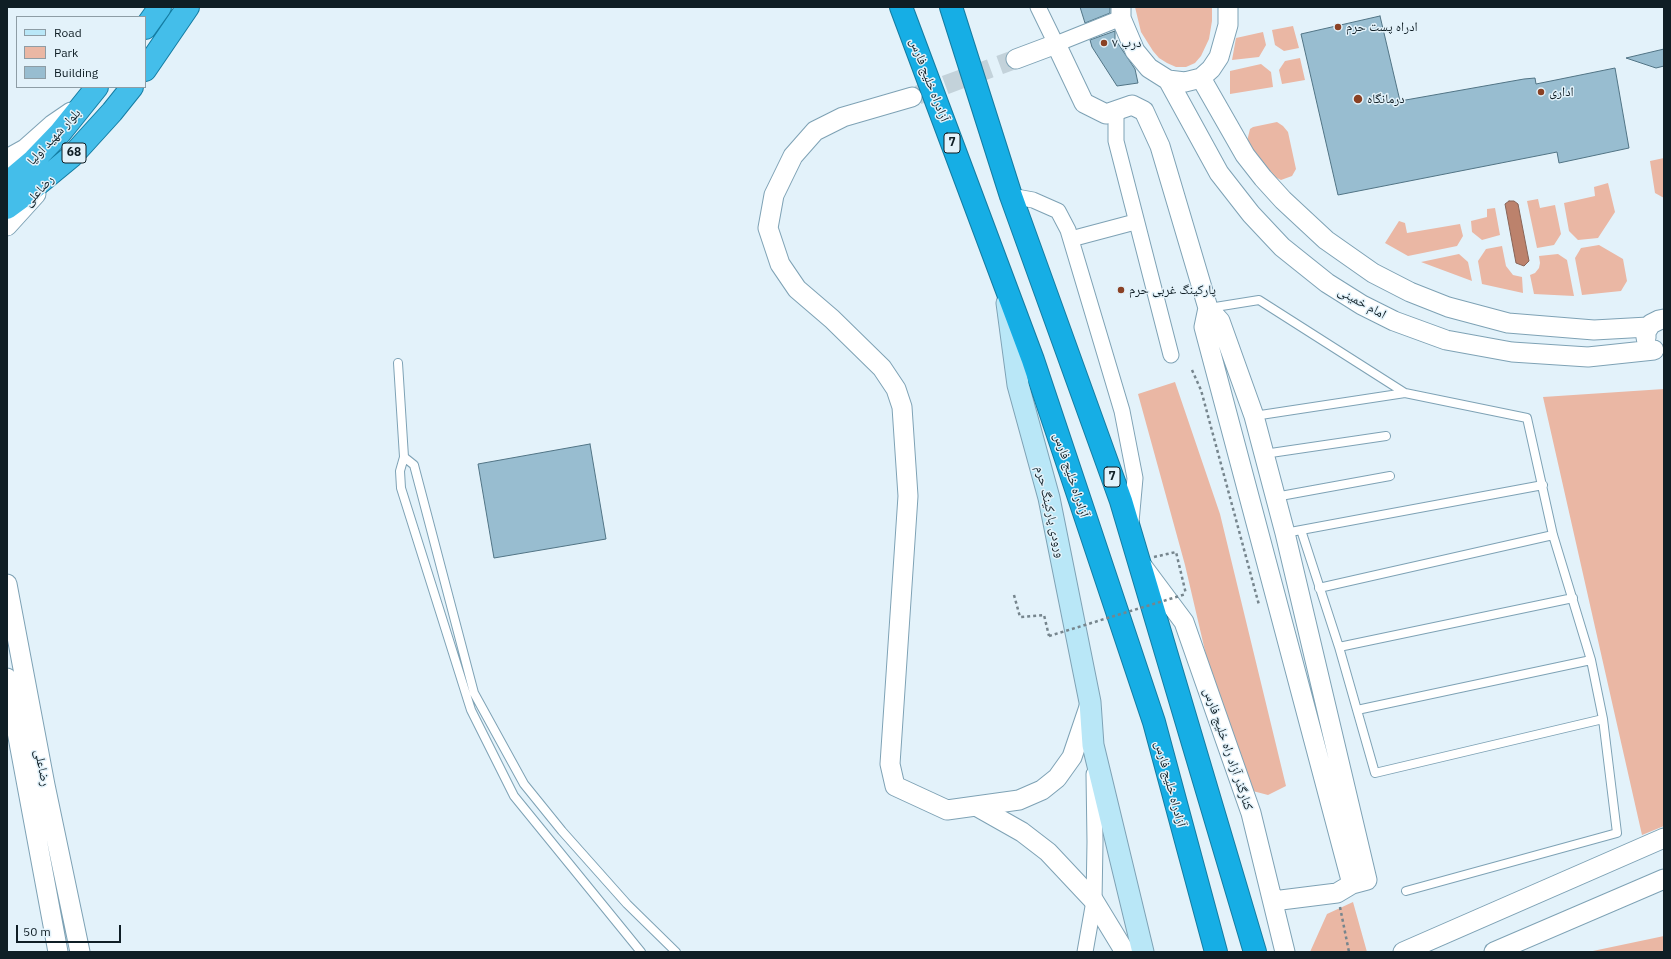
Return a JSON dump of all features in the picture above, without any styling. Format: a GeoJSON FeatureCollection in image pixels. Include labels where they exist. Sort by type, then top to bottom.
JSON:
{"type":"FeatureCollection","features":[{"type":"Feature","properties":{"kind":"highway"},"geometry":{"type":"LineString","coordinates":[[146,27],[160,7]]}},
{"type":"Feature","properties":{"kind":"highway"},"geometry":{"type":"LineString","coordinates":[[146,69],[188,7]]}},
{"type":"Feature","properties":{"kind":"highway","name":"آزادراه خلیج فارس"},"geometry":{"type":"LineString","coordinates":[[901,7],[1033,360],[1154,722],[1216,952]]}},
{"type":"Feature","properties":{"kind":"highway","name":"7"},"geometry":{"type":"LineString","coordinates":[[951,7],[1011,196],[1118,494],[1255,952]]}},
{"type":"Feature","properties":{"kind":"highway","name":"بلوار شهید اوليا"},"geometry":{"type":"LineString","coordinates":[[7,208],[72,156],[112,112],[131,88]]}},
{"type":"Feature","properties":{"kind":"highway","name":"بلوار شهید اوليا"},"geometry":{"type":"LineString","coordinates":[[7,183],[34,160],[60,133],[91,94]]}},
{"type":"Feature","properties":{"kind":"main road","name":"ورودی پارکینگ حرم"},"geometry":{"type":"LineString","coordinates":[[1003,279],[1018,385],[1048,498],[1090,702],[1093,745]]}},
{"type":"Feature","properties":{"kind":"main road"},"geometry":{"type":"LineString","coordinates":[[1093,745],[1143,952]]}},
{"type":"Feature","properties":{"kind":"street"},"geometry":{"type":"LineString","coordinates":[[1038,7],[1084,103],[1106,114],[1132,105],[1144,111],[1160,146],[1208,308],[1220,321],[1254,416],[1275,497],[1293,531],[1367,880],[1344,889],[1273,901]]}},
{"type":"Feature","properties":{"kind":"street"},"geometry":{"type":"LineString","coordinates":[[1016,59],[1056,44],[1121,12],[1135,51],[1149,68],[1168,80],[1185,82],[1201,78],[1211,69],[1219,57],[1228,25],[1228,7]]}},
{"type":"Feature","properties":{"kind":"street"},"geometry":{"type":"LineString","coordinates":[[1201,78],[1245,155],[1263,178],[1283,200],[1326,240],[1373,273],[1410,292],[1448,307],[1508,323],[1594,330],[1656,323]]}},
{"type":"Feature","properties":{"kind":"street","name":"امام خمینی"},"geometry":{"type":"LineString","coordinates":[[1168,80],[1219,172],[1251,214],[1282,247],[1327,283],[1362,305],[1394,321],[1446,340],[1512,352],[1588,356],[1659,351]]}},
{"type":"Feature","properties":{"kind":"street"},"geometry":{"type":"LineString","coordinates":[[7,159],[25,149],[91,94]]}},
{"type":"Feature","properties":{"kind":"street"},"geometry":{"type":"LineString","coordinates":[[912,97],[843,117],[815,131],[793,156],[774,195],[768,228],[780,264],[797,289],[832,319],[882,368],[896,389],[902,407],[908,496],[890,764],[895,786],[946,810],[1019,800],[1042,790],[1057,778],[1072,757],[1090,702]]}},
{"type":"Feature","properties":{"kind":"street"},"geometry":{"type":"LineString","coordinates":[[1116,110],[1116,141],[1170,355]]}},
{"type":"Feature","properties":{"kind":"street","name":"رضاعلی"},"geometry":{"type":"LineString","coordinates":[[7,226],[72,156]]}},
{"type":"Feature","properties":{"kind":"street"},"geometry":{"type":"LineString","coordinates":[[1011,196],[1033,200],[1058,211],[1068,230],[1123,419],[1135,478],[1130,533]]}},
{"type":"Feature","properties":{"kind":"street"},"geometry":{"type":"LineString","coordinates":[[1071,239],[1136,222]]}},
{"type":"Feature","properties":{"kind":"street"},"geometry":{"type":"LineString","coordinates":[[1208,308],[1204,326],[1344,889]]}},
{"type":"Feature","properties":{"kind":"street"},"geometry":{"type":"LineString","coordinates":[[1656,323],[1646,337],[1650,347],[1659,351]]}},
{"type":"Feature","properties":{"kind":"street","name":"کنارگذر آزاد راه خلیج فارس"},"geometry":{"type":"LineString","coordinates":[[1138,560],[1184,622],[1251,813],[1285,952]]}},
{"type":"Feature","properties":{"kind":"street","name":"رضاعلی"},"geometry":{"type":"LineString","coordinates":[[7,584],[47,793],[80,952]]}},
{"type":"Feature","properties":{"kind":"street","name":"رضاعلی"},"geometry":{"type":"LineString","coordinates":[[7,678],[58,952]]}},
{"type":"Feature","properties":{"kind":"street"},"geometry":{"type":"LineString","coordinates":[[1085,952],[1094,901],[1095,842],[1093,745]]}},
{"type":"Feature","properties":{"kind":"street"},"geometry":{"type":"LineString","coordinates":[[976,806],[1022,832],[1048,852],[1094,901],[1125,952]]}},
{"type":"Feature","properties":{"kind":"street"},"geometry":{"type":"LineString","coordinates":[[1403,952],[1664,838]]}},
{"type":"Feature","properties":{"kind":"street"},"geometry":{"type":"LineString","coordinates":[[1494,952],[1664,879]]}},
{"type":"Feature","properties":{"kind":"lane"},"geometry":{"type":"LineString","coordinates":[[1208,308],[1259,300],[1405,393]]}},
{"type":"Feature","properties":{"kind":"lane"},"geometry":{"type":"LineString","coordinates":[[398,364],[404,457],[400,471],[401,488],[471,710],[514,796],[641,952]]}},
{"type":"Feature","properties":{"kind":"lane"},"geometry":{"type":"LineString","coordinates":[[1254,416],[1405,393],[1527,418],[1553,535],[1591,660],[1603,718],[1617,833],[1406,891]]}},
{"type":"Feature","properties":{"kind":"lane"},"geometry":{"type":"LineString","coordinates":[[1264,454],[1386,436]]}},
{"type":"Feature","properties":{"kind":"lane"},"geometry":{"type":"LineString","coordinates":[[404,457],[414,465],[474,693],[524,784],[562,831],[627,904],[676,952]]}},
{"type":"Feature","properties":{"kind":"lane"},"geometry":{"type":"LineString","coordinates":[[1275,497],[1390,476]]}},
{"type":"Feature","properties":{"kind":"lane"},"geometry":{"type":"LineString","coordinates":[[1543,485],[1293,531],[1319,588],[1339,647],[1375,773],[1603,718]]}},
{"type":"Feature","properties":{"kind":"lane"},"geometry":{"type":"LineString","coordinates":[[1319,588],[1553,535]]}},
{"type":"Feature","properties":{"kind":"lane"},"geometry":{"type":"LineString","coordinates":[[1339,647],[1573,598]]}},
{"type":"Feature","properties":{"kind":"lane"},"geometry":{"type":"LineString","coordinates":[[1357,710],[1591,660]]}},
{"type":"Feature","properties":{"kind":"path"},"geometry":{"type":"LineString","coordinates":[[1192,370],[1201,390],[1261,612]]}},
{"type":"Feature","properties":{"kind":"path"},"geometry":{"type":"LineString","coordinates":[[1014,595],[1020,617],[1044,615],[1049,636],[1186,594],[1176,552]]}},
{"type":"Feature","properties":{"kind":"path"},"geometry":{"type":"LineString","coordinates":[[1344,889],[1349,952]]}},
{"type":"Feature","properties":{"kind":"green space"},"geometry":{"type":"Polygon","coordinates":[[[1135,7],[1212,7],[1212,21],[1209,39],[1201,56],[1195,63],[1186,67],[1176,67],[1159,58],[1141,32],[1135,7]]]}},
{"type":"Feature","properties":{"kind":"green space"},"geometry":{"type":"Polygon","coordinates":[[[1293,26],[1299,48],[1284,51],[1275,45],[1272,30],[1293,26]]]}},
{"type":"Feature","properties":{"kind":"green space"},"geometry":{"type":"Polygon","coordinates":[[[1263,32],[1266,45],[1259,57],[1232,60],[1236,38],[1263,32]]]}},
{"type":"Feature","properties":{"kind":"green space"},"geometry":{"type":"Polygon","coordinates":[[[1300,58],[1305,80],[1282,84],[1279,70],[1285,61],[1300,58]]]}},
{"type":"Feature","properties":{"kind":"green space"},"geometry":{"type":"Polygon","coordinates":[[[1261,64],[1271,72],[1273,87],[1230,94],[1230,71],[1261,64]]]}},
{"type":"Feature","properties":{"kind":"green space"},"geometry":{"type":"Polygon","coordinates":[[[1277,122],[1288,132],[1296,169],[1292,176],[1281,180],[1269,174],[1247,141],[1250,129],[1253,127],[1277,122]]]}},
{"type":"Feature","properties":{"kind":"green space"},"geometry":{"type":"Polygon","coordinates":[[[1664,158],[1664,198],[1655,193],[1650,161],[1664,158]]]}},
{"type":"Feature","properties":{"kind":"green space"},"geometry":{"type":"Polygon","coordinates":[[[1608,183],[1615,212],[1598,238],[1578,240],[1569,231],[1564,203],[1595,196],[1594,187],[1608,183]]]}},
{"type":"Feature","properties":{"kind":"green space"},"geometry":{"type":"Polygon","coordinates":[[[1538,199],[1540,208],[1555,205],[1561,234],[1554,245],[1537,248],[1527,201],[1538,199]]]}},
{"type":"Feature","properties":{"kind":"green space"},"geometry":{"type":"Polygon","coordinates":[[[1495,208],[1500,235],[1482,240],[1472,232],[1471,221],[1487,217],[1487,209],[1495,208]]]}},
{"type":"Feature","properties":{"kind":"green space"},"geometry":{"type":"Polygon","coordinates":[[[1399,221],[1405,223],[1407,233],[1460,224],[1463,236],[1457,246],[1408,256],[1385,243],[1399,221]]]}},
{"type":"Feature","properties":{"kind":"green space"},"geometry":{"type":"Polygon","coordinates":[[[1599,245],[1623,259],[1627,281],[1621,291],[1582,295],[1575,258],[1581,248],[1599,245]]]}},
{"type":"Feature","properties":{"kind":"green space"},"geometry":{"type":"Polygon","coordinates":[[[1502,246],[1506,266],[1513,275],[1522,277],[1523,293],[1482,284],[1478,261],[1486,249],[1502,246]]]}},
{"type":"Feature","properties":{"kind":"green space"},"geometry":{"type":"Polygon","coordinates":[[[1459,254],[1468,262],[1472,281],[1421,262],[1459,254]]]}},
{"type":"Feature","properties":{"kind":"green space"},"geometry":{"type":"Polygon","coordinates":[[[1558,254],[1567,260],[1574,296],[1534,294],[1530,275],[1535,273],[1539,268],[1539,256],[1558,254]]]}},
{"type":"Feature","properties":{"kind":"green space"},"geometry":{"type":"Polygon","coordinates":[[[1175,382],[1220,514],[1286,786],[1268,795],[1249,790],[1223,728],[1185,565],[1138,394],[1175,382]]]}},
{"type":"Feature","properties":{"kind":"green space"},"geometry":{"type":"Polygon","coordinates":[[[1664,389],[1664,826],[1642,835],[1543,397],[1664,389]]]}},
{"type":"Feature","properties":{"kind":"green space"},"geometry":{"type":"Polygon","coordinates":[[[1353,902],[1367,952],[1310,952],[1327,914],[1353,902]]]}},
{"type":"Feature","properties":{"kind":"green space"},"geometry":{"type":"Polygon","coordinates":[[[1664,936],[1664,952],[1588,952],[1664,936]]]}},
{"type":"Feature","properties":{"kind":"shaded area"},"geometry":{"type":"Polygon","coordinates":[[[1509,201],[1514,201],[1518,204],[1529,261],[1524,266],[1516,263],[1505,204],[1509,201]]]}},
{"type":"Feature","properties":{"kind":"building"},"geometry":{"type":"Polygon","coordinates":[[[1080,7],[1110,7],[1110,13],[1085,23],[1080,7]]]}},
{"type":"Feature","properties":{"kind":"building"},"geometry":{"type":"Polygon","coordinates":[[[1380,16],[1400,101],[1524,79],[1535,78],[1536,84],[1615,68],[1629,148],[1559,163],[1557,152],[1338,195],[1301,34],[1380,16]]]}},
{"type":"Feature","properties":{"kind":"building","name":"درب ۷"},"geometry":{"type":"Polygon","coordinates":[[[1115,31],[1115,39],[1135,69],[1138,83],[1117,86],[1092,47],[1090,40],[1115,31]]]}},
{"type":"Feature","properties":{"kind":"building"},"geometry":{"type":"Polygon","coordinates":[[[1664,49],[1664,66],[1656,68],[1626,58],[1664,49]]]}},
{"type":"Feature","properties":{"kind":"building"},"geometry":{"type":"Polygon","coordinates":[[[590,444],[606,539],[494,558],[478,464],[590,444]]]}},
{"type":"Feature","properties":{"kind":"tunnel"},"geometry":{"type":"LineString","coordinates":[[918,95],[1016,59]]}},
{"type":"Feature","properties":{"kind":"place","name":"ادراه پست حرم"},"geometry":{"type":"Point","coordinates":[1338,27]}},
{"type":"Feature","properties":{"kind":"place","name":"درب ۷"},"geometry":{"type":"Point","coordinates":[1104,43]}},
{"type":"Feature","properties":{"kind":"place","name":"اداری"},"geometry":{"type":"Point","coordinates":[1541,92]}},
{"type":"Feature","properties":{"kind":"place","name":"درمانگاه"},"geometry":{"type":"Point","coordinates":[1358,99]}},
{"type":"Feature","properties":{"kind":"place","name":"پارکینگ غربی حرم"},"geometry":{"type":"Point","coordinates":[1121,290]}}]}
